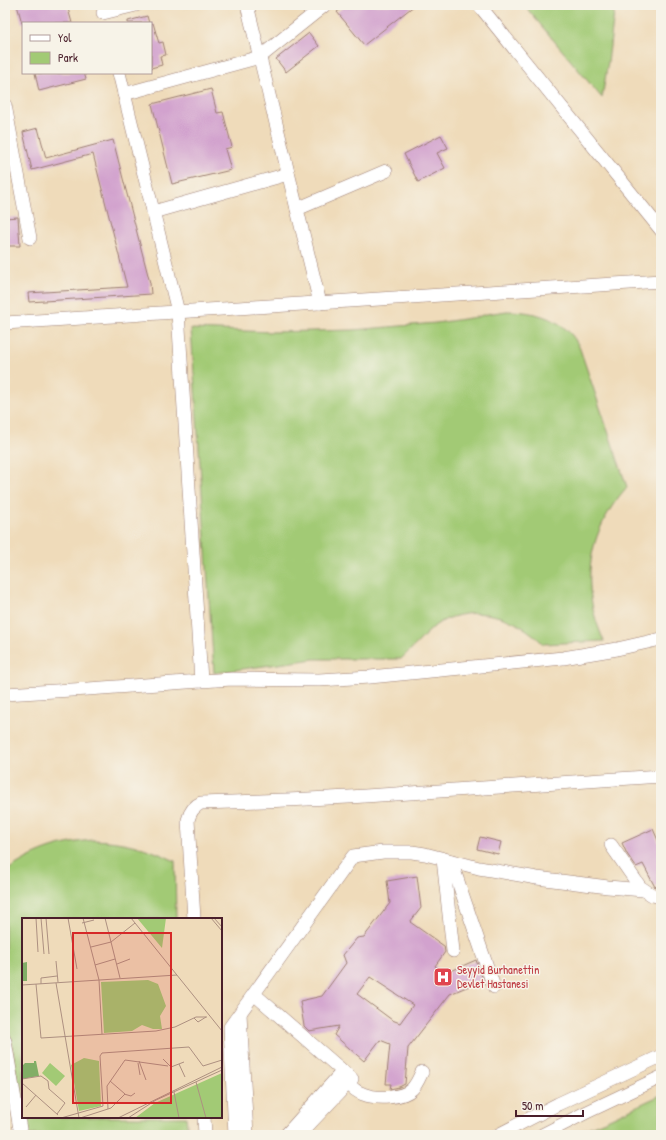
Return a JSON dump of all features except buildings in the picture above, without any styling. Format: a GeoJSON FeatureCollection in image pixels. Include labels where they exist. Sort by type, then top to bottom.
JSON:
{"type":"FeatureCollection","features":[{"type":"Feature","properties":{"kind":"street"},"geometry":{"type":"LineString","coordinates":[[104,14],[136,5]]}},
{"type":"Feature","properties":{"kind":"street"},"geometry":{"type":"LineString","coordinates":[[247,5],[320,303]]}},
{"type":"Feature","properties":{"kind":"street"},"geometry":{"type":"LineString","coordinates":[[124,94],[260,57],[325,5]]}},
{"type":"Feature","properties":{"kind":"street"},"geometry":{"type":"LineString","coordinates":[[479,5],[661,230]]}},
{"type":"Feature","properties":{"kind":"street"},"geometry":{"type":"LineString","coordinates":[[118,74],[178,312],[201,680]]}},
{"type":"Feature","properties":{"kind":"street"},"geometry":{"type":"LineString","coordinates":[[5,105],[30,238]]}},
{"type":"Feature","properties":{"kind":"street"},"geometry":{"type":"LineString","coordinates":[[297,209],[386,171]]}},
{"type":"Feature","properties":{"kind":"street"},"geometry":{"type":"LineString","coordinates":[[153,212],[288,174]]}},
{"type":"Feature","properties":{"kind":"street"},"geometry":{"type":"LineString","coordinates":[[5,323],[661,282]]}},
{"type":"Feature","properties":{"kind":"street"},"geometry":{"type":"LineString","coordinates":[[5,694],[201,680],[319,680],[370,677],[563,658],[617,649],[661,639]]}},
{"type":"Feature","properties":{"kind":"street"},"geometry":{"type":"LineString","coordinates":[[194,918],[188,820],[192,810],[202,803],[395,794],[661,776]]}},
{"type":"Feature","properties":{"kind":"street"},"geometry":{"type":"LineString","coordinates":[[611,845],[640,887],[652,895],[661,897]]}},
{"type":"Feature","properties":{"kind":"street"},"geometry":{"type":"LineString","coordinates":[[235,1135],[230,1027],[352,856],[383,852],[425,854],[501,872],[537,878],[643,890]]}},
{"type":"Feature","properties":{"kind":"street"},"geometry":{"type":"LineString","coordinates":[[447,860],[453,952]]}},
{"type":"Feature","properties":{"kind":"street"},"geometry":{"type":"LineString","coordinates":[[447,860],[494,987]]}},
{"type":"Feature","properties":{"kind":"street"},"geometry":{"type":"LineString","coordinates":[[254,994],[352,1079],[299,1135]]}},
{"type":"Feature","properties":{"kind":"street"},"geometry":{"type":"LineString","coordinates":[[240,1014],[247,1135]]}},
{"type":"Feature","properties":{"kind":"street"},"geometry":{"type":"LineString","coordinates":[[5,1041],[21,1135]]}},
{"type":"Feature","properties":{"kind":"street"},"geometry":{"type":"LineString","coordinates":[[498,1135],[558,1104],[661,1056]]}},
{"type":"Feature","properties":{"kind":"street"},"geometry":{"type":"LineString","coordinates":[[286,1135],[343,1071]]}},
{"type":"Feature","properties":{"kind":"street"},"geometry":{"type":"LineString","coordinates":[[348,1083],[356,1091],[363,1094],[378,1097],[392,1097],[404,1094],[412,1089],[422,1072]]}},
{"type":"Feature","properties":{"kind":"street"},"geometry":{"type":"LineString","coordinates":[[542,1135],[661,1077]]}},
{"type":"Feature","properties":{"kind":"street"},"geometry":{"type":"LineString","coordinates":[[204,1118],[205,1135]]}},
{"type":"Feature","properties":{"kind":"green space"},"geometry":{"type":"Polygon","coordinates":[[[524,5],[615,5],[602,98],[524,5]]]}},
{"type":"Feature","properties":{"kind":"green space"},"geometry":{"type":"Polygon","coordinates":[[[507,311],[529,313],[550,319],[567,330],[575,339],[580,349],[627,487],[603,522],[591,560],[591,600],[596,620],[604,641],[543,644],[533,634],[508,620],[480,613],[466,614],[452,617],[438,624],[401,659],[314,659],[214,673],[191,329],[272,332],[353,330],[436,323],[507,311]]]}},
{"type":"Feature","properties":{"kind":"green space"},"geometry":{"type":"Polygon","coordinates":[[[93,840],[125,843],[145,848],[175,861],[176,918],[22,918],[22,1110],[5,1003],[5,872],[36,854],[58,846],[93,840]]]}},
{"type":"Feature","properties":{"kind":"green space"},"geometry":{"type":"Polygon","coordinates":[[[661,1095],[661,1135],[571,1135],[607,1120],[661,1095]]]}},
{"type":"Feature","properties":{"kind":"green space"},"geometry":{"type":"Polygon","coordinates":[[[23,1118],[186,1118],[188,1135],[26,1135],[23,1118]]]}},
{"type":"Feature","properties":{"kind":"place","name":"Seyyid Burhanettin Devlet Hastanesi"},"geometry":{"type":"Point","coordinates":[443,977]}}]}
